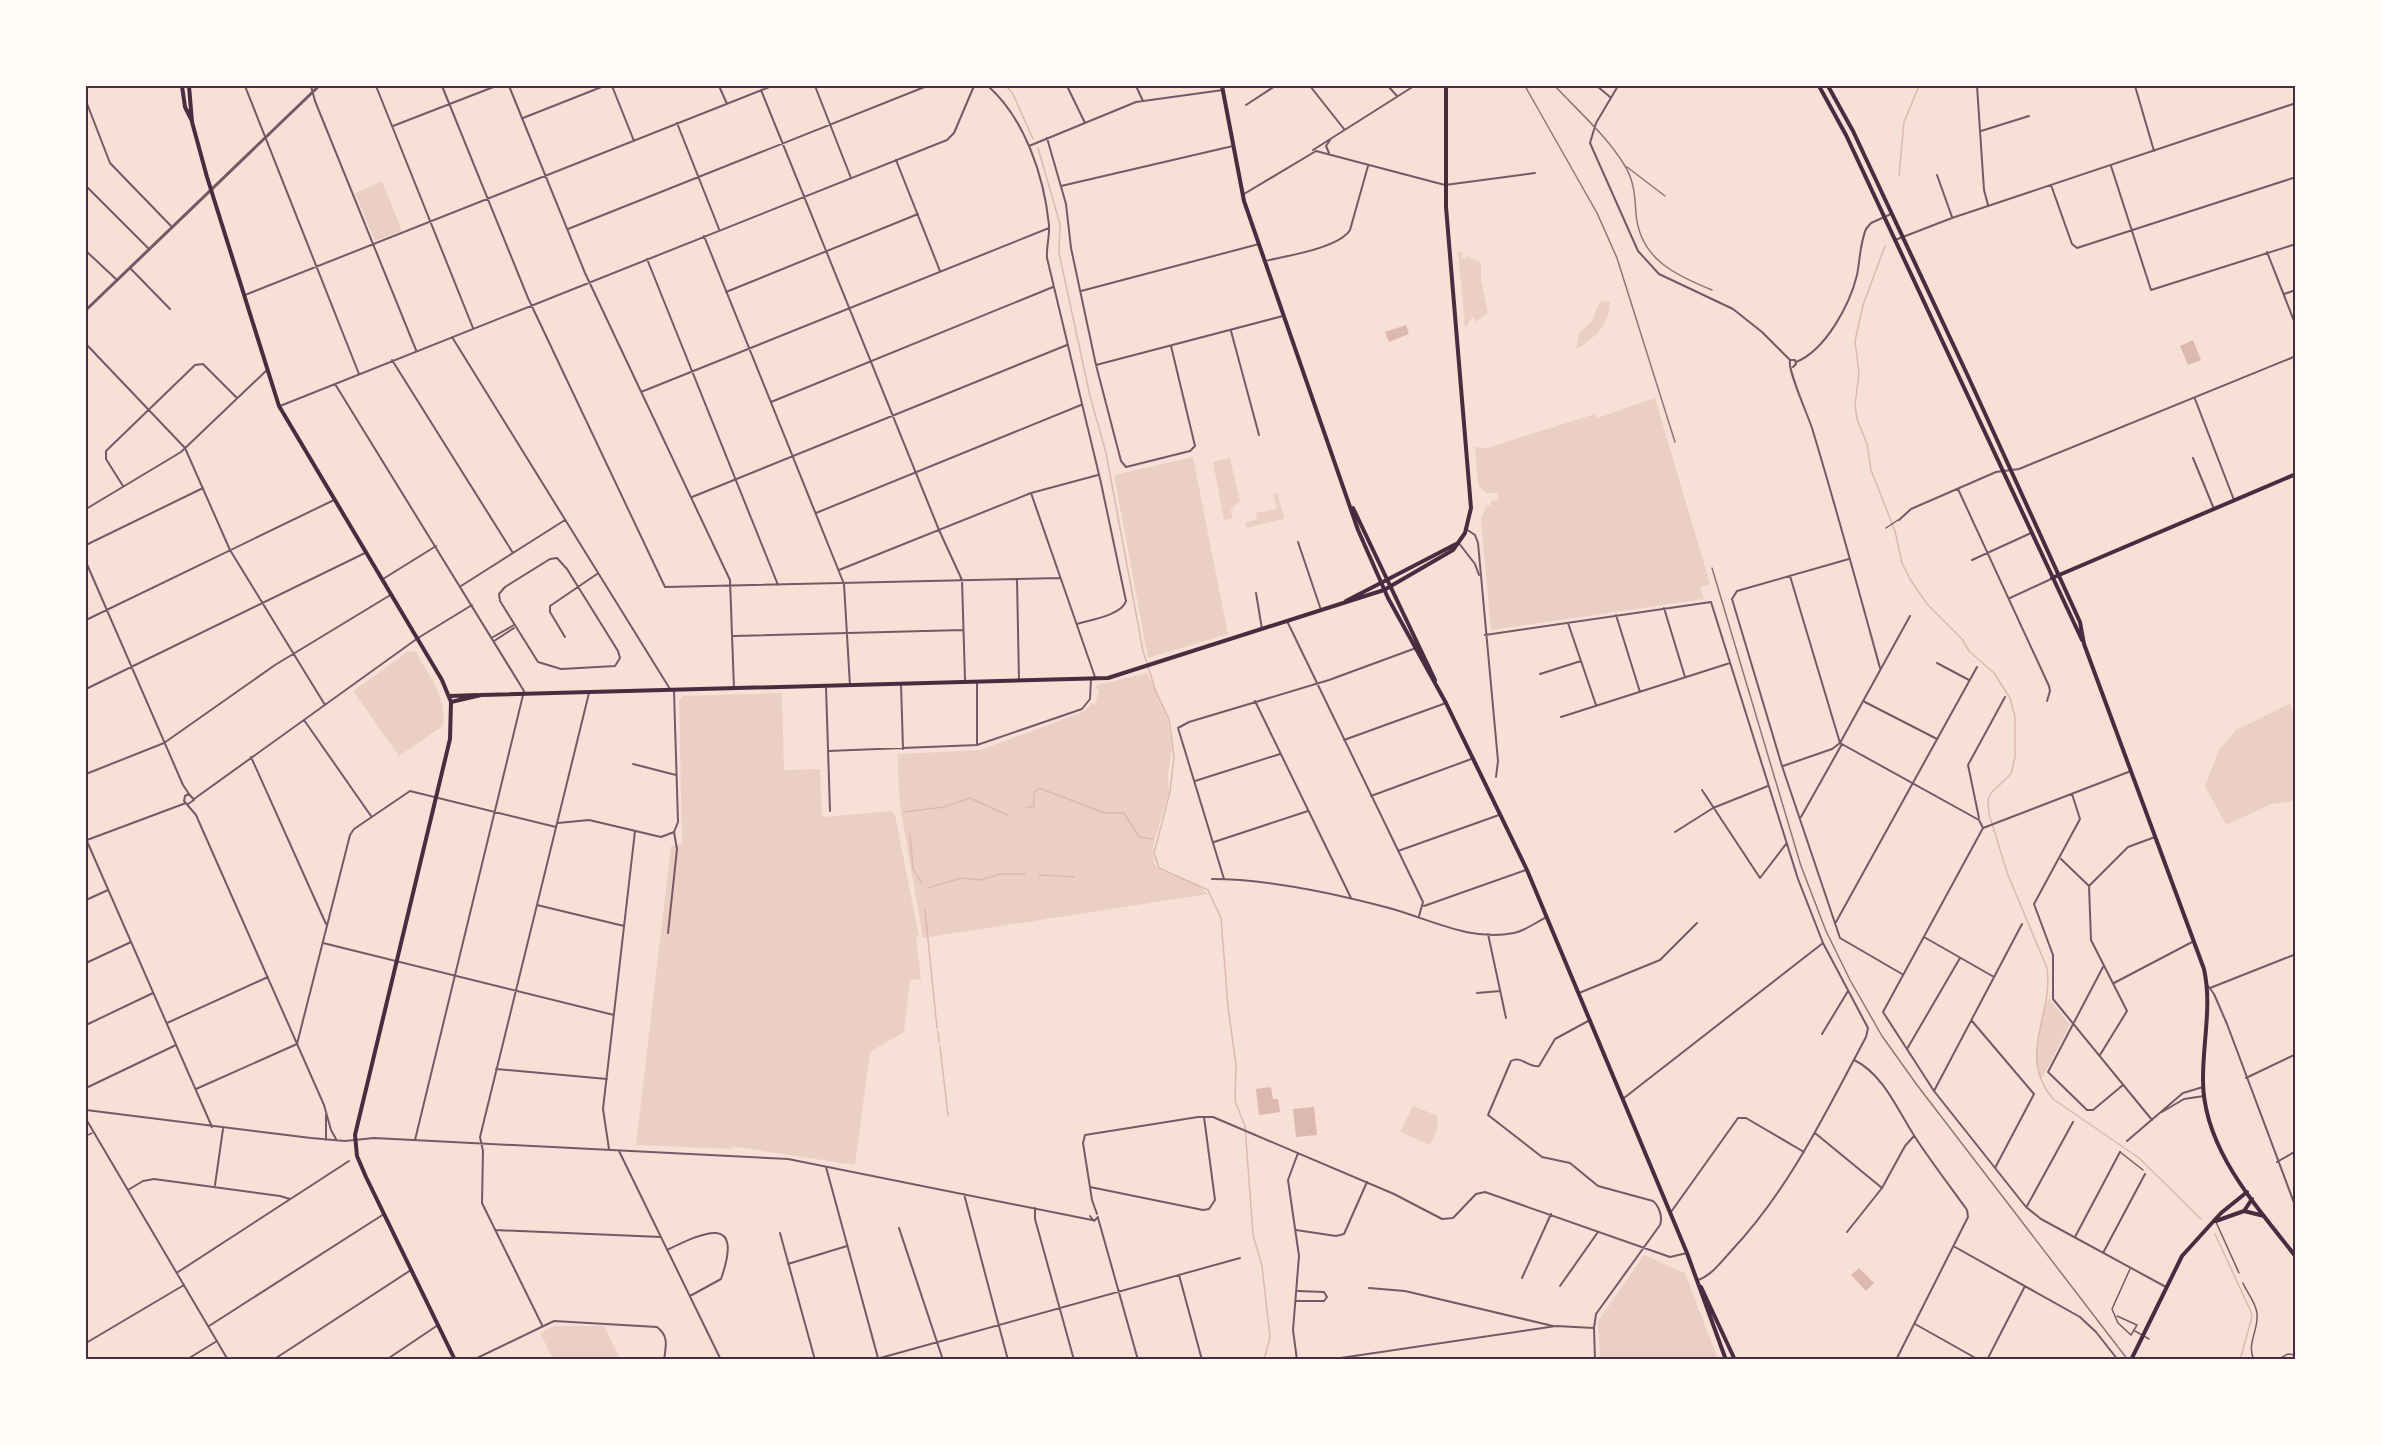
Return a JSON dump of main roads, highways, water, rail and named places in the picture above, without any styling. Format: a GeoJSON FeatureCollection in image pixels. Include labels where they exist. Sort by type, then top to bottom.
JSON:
{"type":"FeatureCollection","features":[{"type":"Feature","properties":{"kind":"main road"},"geometry":{"type":"LineString","coordinates":[[182,86],[185,107],[192,122],[279,406],[418,638],[451,702],[451,734],[358,1116],[355,1139],[360,1165],[455,1359]]}},
{"type":"Feature","properties":{"kind":"main road"},"geometry":{"type":"LineString","coordinates":[[189,86],[192,122]]}},
{"type":"Feature","properties":{"kind":"main road"},"geometry":{"type":"LineString","coordinates":[[449,696],[1093,679],[1142,668],[1384,590],[1445,556],[1466,529],[1471,511],[1445,185],[1446,86]]}},
{"type":"Feature","properties":{"kind":"main road"},"geometry":{"type":"LineString","coordinates":[[1819,86],[1846,135],[2084,644],[2209,987],[2203,1086],[2222,1154],[2295,1257]]}},
{"type":"Feature","properties":{"kind":"main road"},"geometry":{"type":"LineString","coordinates":[[1828,86],[1853,131],[2080,622],[2084,644]]}},
{"type":"Feature","properties":{"kind":"main road"},"geometry":{"type":"LineString","coordinates":[[1223,88],[1242,195],[1358,530],[1381,584],[1446,703],[1502,814],[1527,870],[1688,1253],[1726,1359]]}},
{"type":"Feature","properties":{"kind":"main road"},"geometry":{"type":"LineString","coordinates":[[2052,578],[2295,474]]}},
{"type":"Feature","properties":{"kind":"main road"},"geometry":{"type":"LineString","coordinates":[[1347,494],[1440,692]]}},
{"type":"Feature","properties":{"kind":"main road"},"geometry":{"type":"LineString","coordinates":[[1342,603],[1457,543]]}},
{"type":"Feature","properties":{"kind":"main road"},"geometry":{"type":"LineString","coordinates":[[451,702],[480,695]]}},
{"type":"Feature","properties":{"kind":"main road"},"geometry":{"type":"LineString","coordinates":[[2131,1359],[2187,1249],[2247,1192]]}},
{"type":"Feature","properties":{"kind":"main road"},"geometry":{"type":"LineString","coordinates":[[2244,1211],[2252,1199]]}},
{"type":"Feature","properties":{"kind":"main road"},"geometry":{"type":"LineString","coordinates":[[2216,1221],[2244,1211],[2264,1216]]}},
{"type":"Feature","properties":{"kind":"main road"},"geometry":{"type":"LineString","coordinates":[[1698,1282],[1735,1359]]}},
{"type":"Feature","properties":{"kind":"waterway"},"geometry":{"type":"LineString","coordinates":[[1006,86],[1013,94],[1033,139]]}},
{"type":"Feature","properties":{"kind":"waterway"},"geometry":{"type":"LineString","coordinates":[[1899,176],[1904,122],[1919,86]]}},
{"type":"Feature","properties":{"kind":"waterway"},"geometry":{"type":"LineString","coordinates":[[1038,148],[1060,224],[1059,253],[1090,396],[1106,453],[1143,651],[1156,692],[1169,719],[1174,757],[1170,792],[1154,853],[1159,868],[1208,890],[1221,918],[1228,1007],[1236,1065],[1235,1101],[1245,1126],[1253,1235],[1262,1266],[1270,1337],[1264,1360]]}},
{"type":"Feature","properties":{"kind":"waterway"},"geometry":{"type":"LineString","coordinates":[[1885,246],[1863,305],[1855,341],[1859,373],[1855,405],[1857,419],[1867,444],[1871,470],[1895,531],[1902,563],[1910,579],[1927,604],[1962,639],[1969,651],[1994,673],[2010,698],[2015,717],[2015,757],[2011,774],[1991,793],[1988,800],[1989,814],[2008,875],[2047,968],[2048,986],[2037,1050],[2037,1066],[2042,1082],[2053,1099],[2139,1158],[2201,1219]]}},
{"type":"Feature","properties":{"kind":"waterway"},"geometry":{"type":"LineString","coordinates":[[1026,808],[1034,806],[1034,793],[1039,788],[1105,813],[1124,813],[1139,837],[1153,839]]}},
{"type":"Feature","properties":{"kind":"waterway"},"geometry":{"type":"LineString","coordinates":[[904,812],[944,807],[970,798],[1007,815]]}},
{"type":"Feature","properties":{"kind":"waterway"},"geometry":{"type":"LineString","coordinates":[[910,835],[913,869],[922,883]]}},
{"type":"Feature","properties":{"kind":"waterway"},"geometry":{"type":"LineString","coordinates":[[928,888],[961,878],[980,880],[1000,874],[1025,874]]}},
{"type":"Feature","properties":{"kind":"waterway"},"geometry":{"type":"LineString","coordinates":[[1039,875],[1074,877]]}},
{"type":"Feature","properties":{"kind":"waterway"},"geometry":{"type":"LineString","coordinates":[[925,910],[937,1028]]}},
{"type":"Feature","properties":{"kind":"waterway"},"geometry":{"type":"LineString","coordinates":[[938,1031],[939,1042]]}},
{"type":"Feature","properties":{"kind":"waterway"},"geometry":{"type":"LineString","coordinates":[[940,1046],[948,1116]]}},
{"type":"Feature","properties":{"kind":"waterway"},"geometry":{"type":"LineString","coordinates":[[2215,1234],[2252,1317],[2240,1360]]}},
{"type":"Feature","properties":{"kind":"railway"},"geometry":{"type":"LineString","coordinates":[[1525,86],[1597,213],[1617,258],[1675,442]]}},
{"type":"Feature","properties":{"kind":"railway"},"geometry":{"type":"LineString","coordinates":[[1555,86],[1601,134],[1625,166],[1634,189],[1639,230],[1652,254],[1673,271],[1712,290]]}},
{"type":"Feature","properties":{"kind":"railway"},"geometry":{"type":"LineString","coordinates":[[1627,167],[1665,196]]}},
{"type":"Feature","properties":{"kind":"railway"},"geometry":{"type":"LineString","coordinates":[[1712,568],[1801,866],[1826,931],[1850,980],[1882,1036],[1917,1085],[2128,1360]]}}]}
